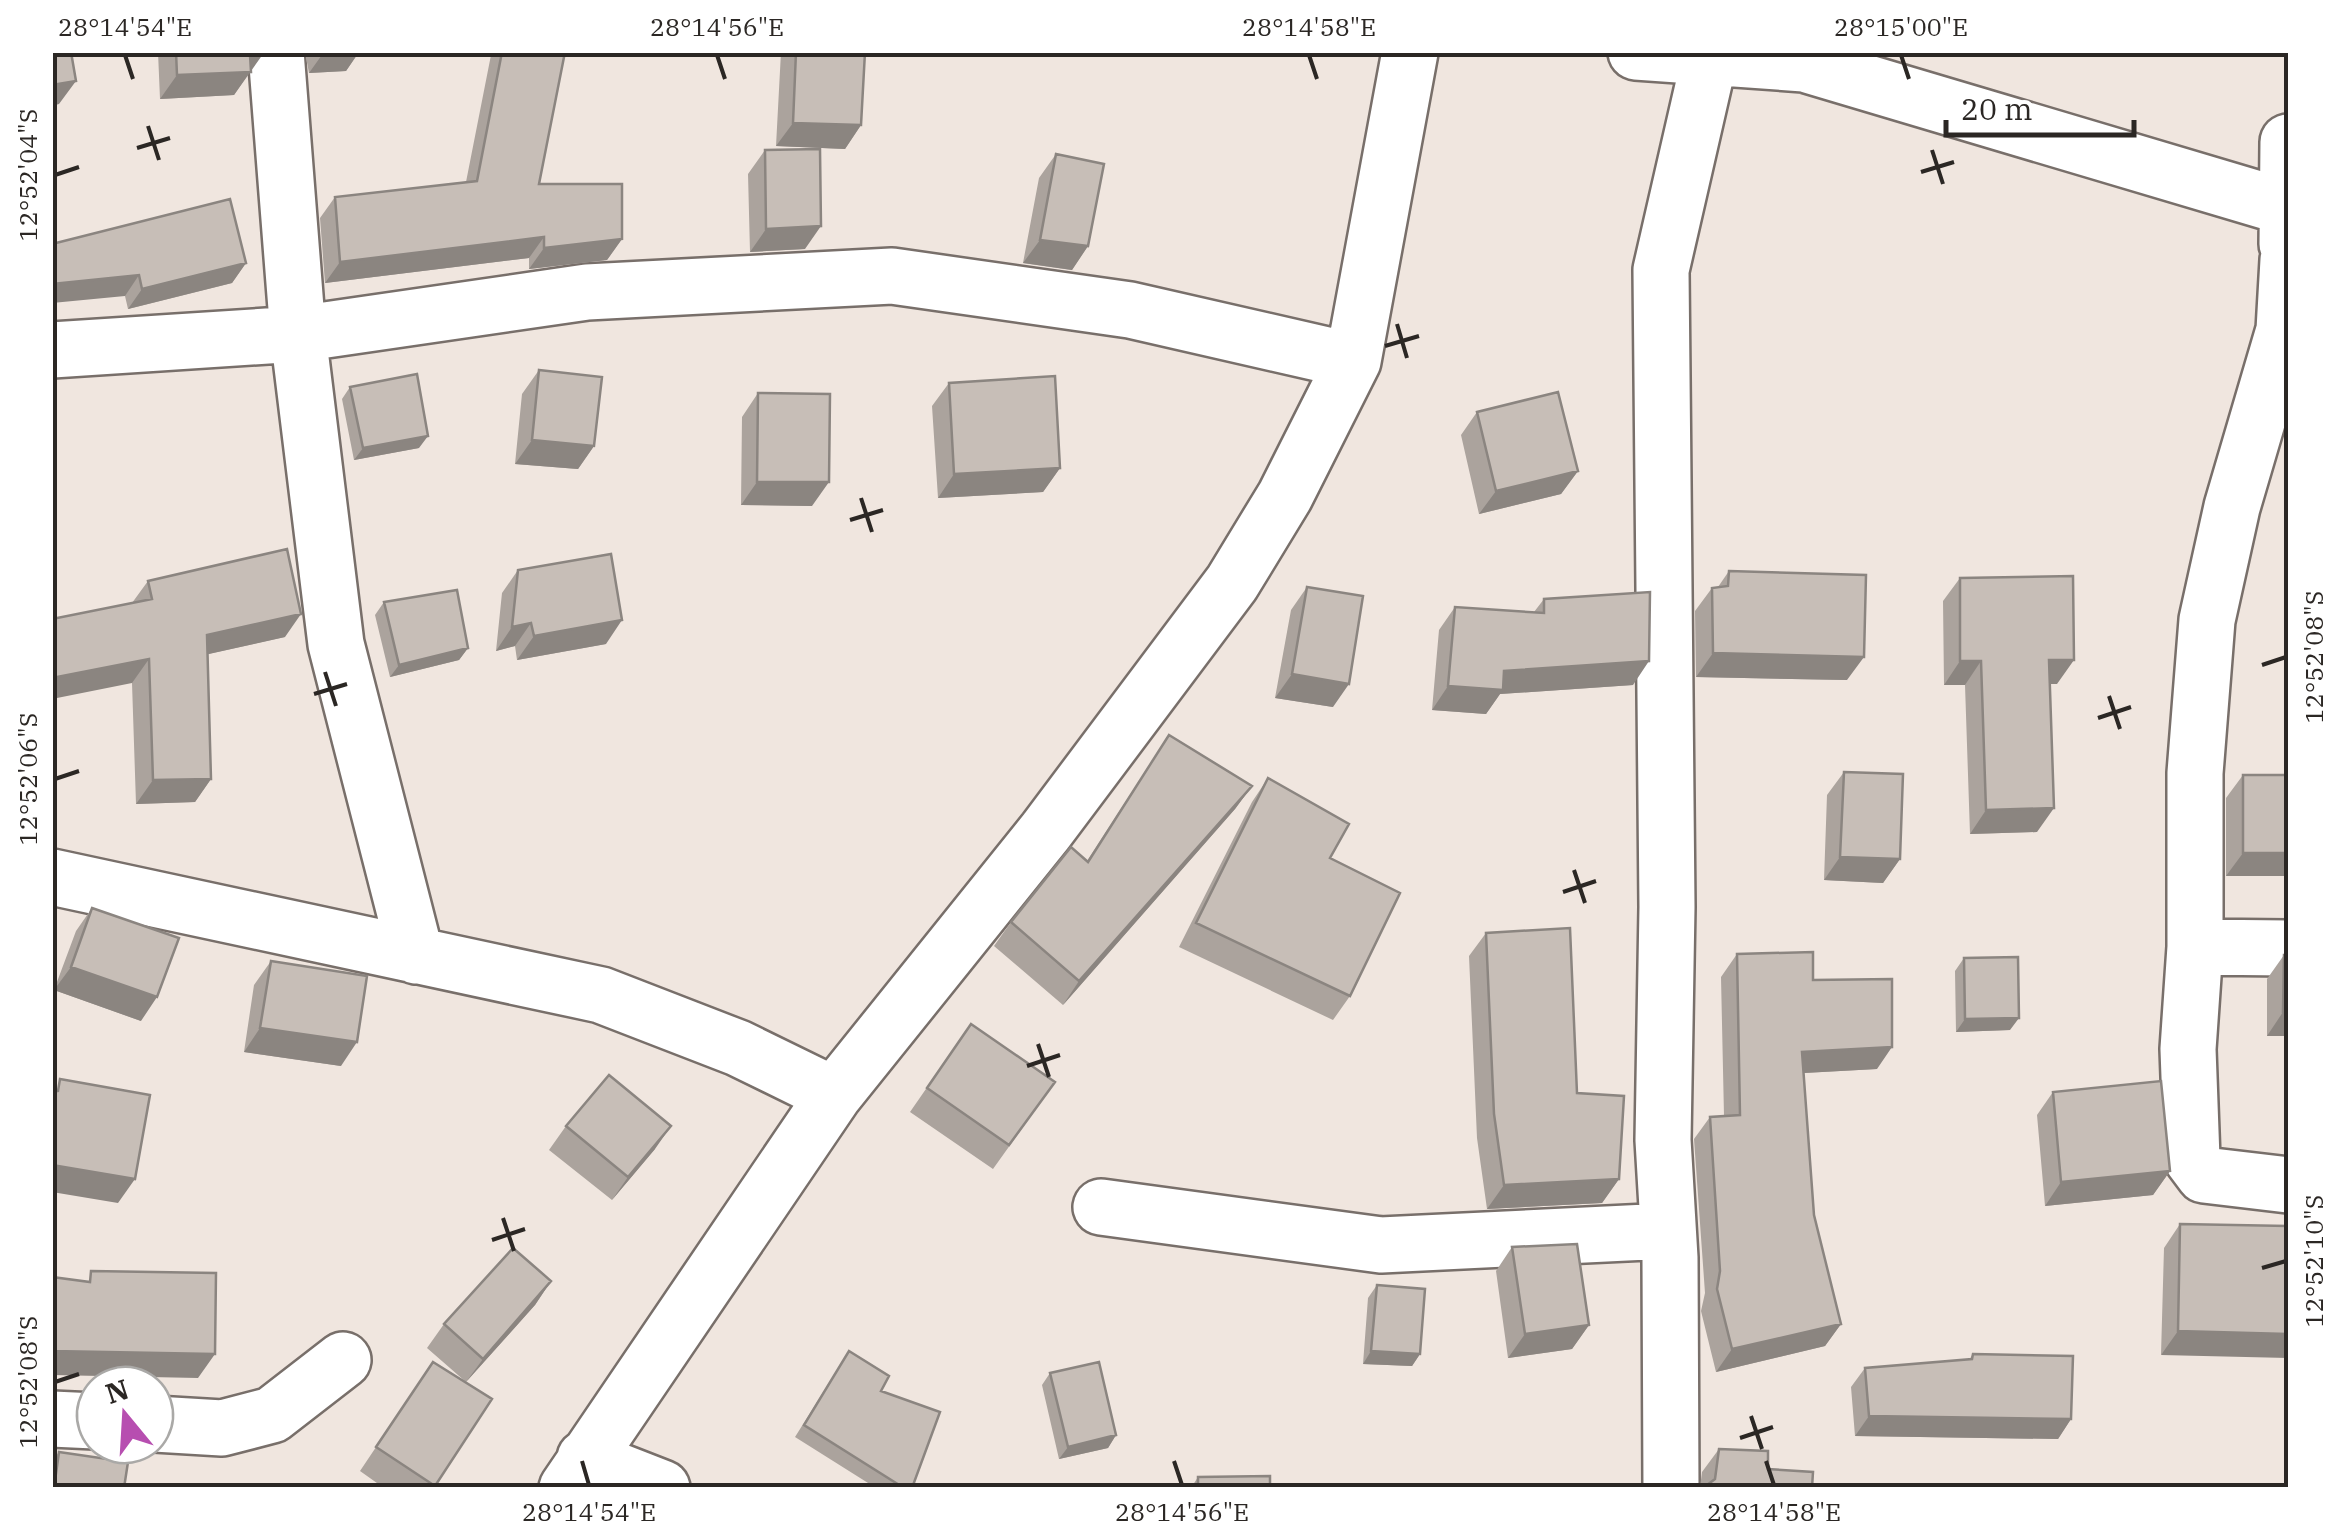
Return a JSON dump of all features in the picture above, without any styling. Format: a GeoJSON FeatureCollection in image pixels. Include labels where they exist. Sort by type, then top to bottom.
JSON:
{"type":"FeatureCollection","features":[{"type":"Feature","properties":{"kind":"street"},"geometry":{"type":"LineString","coordinates":[[276,52],[298,334],[336,644],[416,956]]}},
{"type":"Feature","properties":{"kind":"street"},"geometry":{"type":"LineString","coordinates":[[662,1488],[576,1473],[834,1095],[1046,831],[1232,583],[1286,496],[1352,361],[1410,52]]}},
{"type":"Feature","properties":{"kind":"street"},"geometry":{"type":"LineString","coordinates":[[1636,52],[1804,64],[2287,242]]}},
{"type":"Feature","properties":{"kind":"street"},"geometry":{"type":"LineString","coordinates":[[1672,1488],[1663,1140],[1666,908],[1661,270],[1710,56]]}},
{"type":"Feature","properties":{"kind":"street"},"geometry":{"type":"LineString","coordinates":[[2288,142],[2284,330],[2232,508],[2207,620],[2195,773],[2195,948],[2188,1049],[2192,1159],[2204,1175],[2288,1185]]}},
{"type":"Feature","properties":{"kind":"street"},"geometry":{"type":"LineString","coordinates":[[52,350],[298,334],[588,292],[892,276],[1130,310],[1352,361]]}},
{"type":"Feature","properties":{"kind":"street"},"geometry":{"type":"LineString","coordinates":[[52,877],[602,995],[738,1048],[834,1095]]}},
{"type":"Feature","properties":{"kind":"street"},"geometry":{"type":"LineString","coordinates":[[2195,948],[2288,948]]}},
{"type":"Feature","properties":{"kind":"street"},"geometry":{"type":"LineString","coordinates":[[1101,1208],[1381,1245],[1668,1231]]}},
{"type":"Feature","properties":{"kind":"street"},"geometry":{"type":"LineString","coordinates":[[175,1425],[222,1428],[272,1415],[343,1360]]}},
{"type":"Feature","properties":{"kind":"building"},"geometry":{"type":"Polygon","coordinates":[[[52,52],[71,52],[76,81],[52,85],[52,52]]]}},
{"type":"Feature","properties":{"kind":"building"},"geometry":{"type":"Polygon","coordinates":[[[176,52],[263,52],[250,55],[251,72],[177,75],[176,52]]]}},
{"type":"Feature","properties":{"kind":"building"},"geometry":{"type":"Polygon","coordinates":[[[502,52],[565,52],[539,184],[622,184],[622,239],[544,248],[544,237],[340,262],[335,197],[477,181],[502,52]]]}},
{"type":"Feature","properties":{"kind":"building"},"geometry":{"type":"Polygon","coordinates":[[[796,52],[865,52],[861,125],[793,123],[796,52]]]}},
{"type":"Feature","properties":{"kind":"building"},"geometry":{"type":"Polygon","coordinates":[[[820,149],[821,226],[766,229],[765,150],[820,149]]]}},
{"type":"Feature","properties":{"kind":"building"},"geometry":{"type":"Polygon","coordinates":[[[1056,154],[1104,164],[1088,246],[1040,240],[1056,154]]]}},
{"type":"Feature","properties":{"kind":"building"},"geometry":{"type":"Polygon","coordinates":[[[230,199],[246,263],[142,289],[139,275],[52,284],[52,244],[230,199]]]}},
{"type":"Feature","properties":{"kind":"building"},"geometry":{"type":"Polygon","coordinates":[[[539,370],[602,377],[594,446],[532,440],[539,370]]]}},
{"type":"Feature","properties":{"kind":"building"},"geometry":{"type":"Polygon","coordinates":[[[417,374],[428,436],[363,448],[350,387],[417,374]]]}},
{"type":"Feature","properties":{"kind":"building"},"geometry":{"type":"Polygon","coordinates":[[[1055,376],[1060,468],[954,474],[949,383],[1055,376]]]}},
{"type":"Feature","properties":{"kind":"building"},"geometry":{"type":"Polygon","coordinates":[[[1558,392],[1578,471],[1496,491],[1477,412],[1558,392]]]}},
{"type":"Feature","properties":{"kind":"building"},"geometry":{"type":"Polygon","coordinates":[[[758,393],[830,394],[829,482],[757,482],[758,393]]]}},
{"type":"Feature","properties":{"kind":"building"},"geometry":{"type":"Polygon","coordinates":[[[287,549],[301,614],[207,635],[211,779],[153,780],[149,659],[52,678],[52,619],[152,599],[148,581],[287,549]]]}},
{"type":"Feature","properties":{"kind":"building"},"geometry":{"type":"Polygon","coordinates":[[[611,554],[622,620],[534,636],[531,623],[512,627],[518,570],[611,554]]]}},
{"type":"Feature","properties":{"kind":"building"},"geometry":{"type":"Polygon","coordinates":[[[1729,571],[1866,575],[1864,657],[1713,653],[1712,588],[1728,586],[1729,571]]]}},
{"type":"Feature","properties":{"kind":"building"},"geometry":{"type":"Polygon","coordinates":[[[2073,576],[2074,660],[2049,660],[2054,808],[1986,810],[1981,661],[1960,661],[1960,578],[2073,576]]]}},
{"type":"Feature","properties":{"kind":"building"},"geometry":{"type":"Polygon","coordinates":[[[1307,587],[1363,596],[1349,684],[1292,674],[1307,587]]]}},
{"type":"Feature","properties":{"kind":"building"},"geometry":{"type":"Polygon","coordinates":[[[457,590],[468,648],[399,665],[384,602],[457,590]]]}},
{"type":"Feature","properties":{"kind":"building"},"geometry":{"type":"Polygon","coordinates":[[[1650,592],[1649,661],[1504,671],[1503,690],[1448,686],[1455,607],[1544,613],[1544,599],[1650,592]]]}},
{"type":"Feature","properties":{"kind":"building"},"geometry":{"type":"Polygon","coordinates":[[[1169,735],[1252,786],[1079,981],[1011,922],[1071,847],[1088,862],[1169,735]]]}},
{"type":"Feature","properties":{"kind":"building"},"geometry":{"type":"Polygon","coordinates":[[[1844,772],[1903,774],[1900,859],[1840,857],[1844,772]]]}},
{"type":"Feature","properties":{"kind":"building"},"geometry":{"type":"Polygon","coordinates":[[[2243,775],[2288,775],[2288,853],[2243,853],[2243,775]]]}},
{"type":"Feature","properties":{"kind":"building"},"geometry":{"type":"Polygon","coordinates":[[[1268,778],[1349,824],[1330,858],[1400,893],[1350,996],[1196,923],[1268,778]]]}},
{"type":"Feature","properties":{"kind":"building"},"geometry":{"type":"Polygon","coordinates":[[[92,908],[179,938],[157,997],[71,967],[92,908]]]}},
{"type":"Feature","properties":{"kind":"building"},"geometry":{"type":"Polygon","coordinates":[[[1570,928],[1577,1093],[1624,1096],[1619,1179],[1504,1185],[1494,1114],[1486,933],[1570,928]]]}},
{"type":"Feature","properties":{"kind":"building"},"geometry":{"type":"Polygon","coordinates":[[[1813,952],[1813,980],[1892,979],[1892,1047],[1802,1052],[1814,1215],[1841,1324],[1732,1349],[1717,1289],[1720,1271],[1710,1117],[1740,1115],[1737,954],[1813,952]]]}},
{"type":"Feature","properties":{"kind":"building"},"geometry":{"type":"Polygon","coordinates":[[[2284,955],[2288,955],[2288,1012],[2283,1012],[2284,955]]]}},
{"type":"Feature","properties":{"kind":"building"},"geometry":{"type":"Polygon","coordinates":[[[2018,957],[2019,1018],[1965,1019],[1964,958],[2018,957]]]}},
{"type":"Feature","properties":{"kind":"building"},"geometry":{"type":"Polygon","coordinates":[[[271,961],[367,976],[357,1042],[260,1028],[271,961]]]}},
{"type":"Feature","properties":{"kind":"building"},"geometry":{"type":"Polygon","coordinates":[[[971,1024],[1055,1082],[1009,1145],[927,1088],[971,1024]]]}},
{"type":"Feature","properties":{"kind":"building"},"geometry":{"type":"Polygon","coordinates":[[[609,1075],[671,1126],[628,1177],[566,1126],[609,1075]]]}},
{"type":"Feature","properties":{"kind":"building"},"geometry":{"type":"Polygon","coordinates":[[[60,1079],[150,1095],[135,1179],[52,1165],[52,1092],[58,1091],[60,1079]]]}},
{"type":"Feature","properties":{"kind":"building"},"geometry":{"type":"Polygon","coordinates":[[[2161,1081],[2170,1171],[2061,1182],[2053,1092],[2161,1081]]]}},
{"type":"Feature","properties":{"kind":"building"},"geometry":{"type":"Polygon","coordinates":[[[2180,1224],[2288,1226],[2288,1334],[2178,1331],[2180,1224]]]}},
{"type":"Feature","properties":{"kind":"building"},"geometry":{"type":"Polygon","coordinates":[[[1577,1244],[1589,1325],[1525,1334],[1512,1247],[1577,1244]]]}},
{"type":"Feature","properties":{"kind":"building"},"geometry":{"type":"Polygon","coordinates":[[[513,1248],[551,1281],[483,1359],[444,1324],[513,1248]]]}},
{"type":"Feature","properties":{"kind":"building"},"geometry":{"type":"Polygon","coordinates":[[[91,1271],[216,1273],[215,1354],[52,1351],[52,1277],[90,1282],[91,1271]]]}},
{"type":"Feature","properties":{"kind":"building"},"geometry":{"type":"Polygon","coordinates":[[[1377,1285],[1425,1289],[1420,1354],[1371,1351],[1377,1285]]]}},
{"type":"Feature","properties":{"kind":"building"},"geometry":{"type":"Polygon","coordinates":[[[849,1351],[889,1376],[881,1391],[940,1412],[912,1488],[904,1488],[804,1425],[849,1351]]]}},
{"type":"Feature","properties":{"kind":"building"},"geometry":{"type":"Polygon","coordinates":[[[1973,1354],[2073,1356],[2071,1419],[1869,1416],[1865,1368],[1972,1359],[1973,1354]]]}},
{"type":"Feature","properties":{"kind":"building"},"geometry":{"type":"Polygon","coordinates":[[[433,1362],[492,1399],[435,1486],[376,1447],[433,1362]]]}},
{"type":"Feature","properties":{"kind":"building"},"geometry":{"type":"Polygon","coordinates":[[[1099,1362],[1116,1435],[1068,1447],[1050,1373],[1099,1362]]]}},
{"type":"Feature","properties":{"kind":"building"},"geometry":{"type":"Polygon","coordinates":[[[1719,1449],[1768,1451],[1768,1469],[1813,1472],[1812,1488],[1703,1488],[1715,1479],[1719,1449]]]}},
{"type":"Feature","properties":{"kind":"building"},"geometry":{"type":"Polygon","coordinates":[[[59,1452],[75,1454],[75,1465],[128,1465],[124,1488],[54,1488],[59,1452]]]}},
{"type":"Feature","properties":{"kind":"building"},"geometry":{"type":"Polygon","coordinates":[[[1270,1476],[1270,1488],[1198,1488],[1198,1477],[1270,1476]]]}}]}
